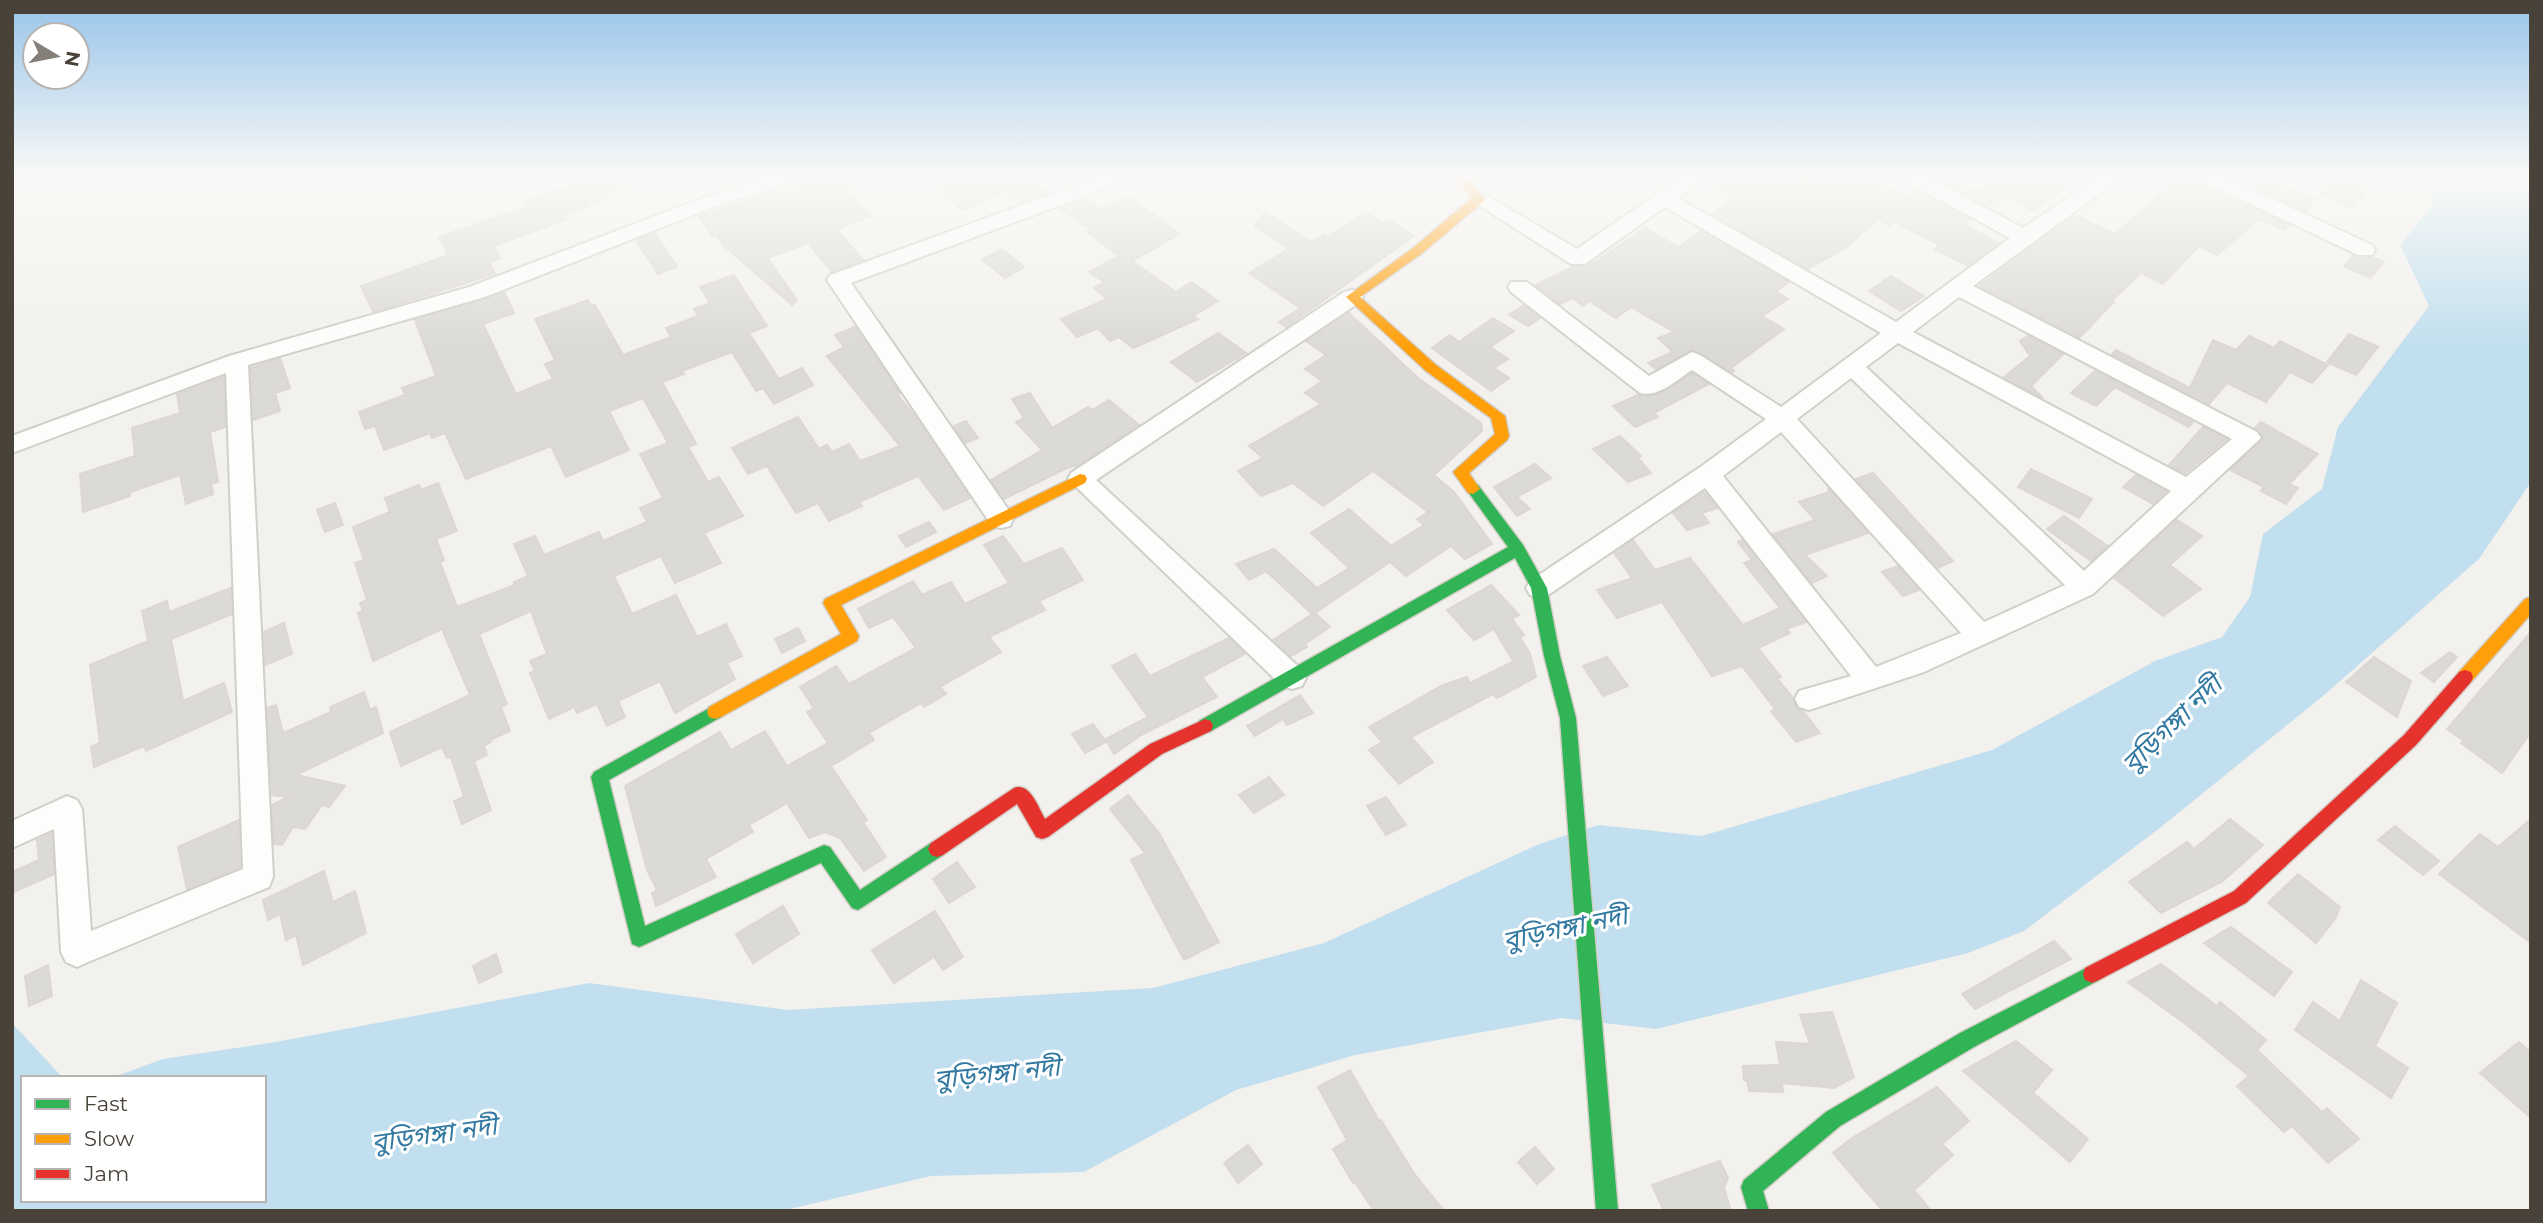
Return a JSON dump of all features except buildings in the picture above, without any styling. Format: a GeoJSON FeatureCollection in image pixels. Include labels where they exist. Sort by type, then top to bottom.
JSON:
{"type":"FeatureCollection","features":[{"type":"Feature","properties":{"kind":"street"},"geometry":{"type":"LineString","coordinates":[[12,445],[237,361],[477,292],[630,233]]}},
{"type":"Feature","properties":{"kind":"street"},"geometry":{"type":"LineString","coordinates":[[966,233],[838,280],[1001,519]]}},
{"type":"Feature","properties":{"kind":"street"},"geometry":{"type":"LineString","coordinates":[[1438,233],[1352,298],[1080,479],[831,603],[851,636],[600,777],[639,938],[824,853],[858,902],[1020,793],[1042,831],[1157,749],[1217,720],[1518,549]]}},
{"type":"Feature","properties":{"kind":"street"},"geometry":{"type":"LineString","coordinates":[[1535,233],[1578,259],[1615,233]]}},
{"type":"Feature","properties":{"kind":"street"},"geometry":{"type":"LineString","coordinates":[[1725,233],[1896,332],[2188,489]]}},
{"type":"Feature","properties":{"kind":"street"},"geometry":{"type":"LineString","coordinates":[[2017,233],[2024,237]]}},
{"type":"Feature","properties":{"kind":"street"},"geometry":{"type":"LineString","coordinates":[[1539,588],[1707,474],[2030,233]]}},
{"type":"Feature","properties":{"kind":"street"},"geometry":{"type":"LineString","coordinates":[[2329,233],[2365,250]]}},
{"type":"Feature","properties":{"kind":"street"},"geometry":{"type":"LineString","coordinates":[[1519,287],[1648,387],[1692,360],[1783,419],[1980,636]]}},
{"type":"Feature","properties":{"kind":"street"},"geometry":{"type":"LineString","coordinates":[[1810,699],[1870,680],[1980,636],[2084,587],[2188,489],[2249,438],[1959,288]]}},
{"type":"Feature","properties":{"kind":"street"},"geometry":{"type":"LineString","coordinates":[[1352,298],[1431,368],[1498,416],[1502,436],[1460,472],[1518,549],[1539,588],[1552,656],[1569,718],[1607,1211]]}},
{"type":"Feature","properties":{"kind":"street"},"geometry":{"type":"LineString","coordinates":[[12,835],[67,809],[77,953],[258,877],[237,361]]}},
{"type":"Feature","properties":{"kind":"street"},"geometry":{"type":"LineString","coordinates":[[1851,365],[2084,587]]}},
{"type":"Feature","properties":{"kind":"street"},"geometry":{"type":"LineString","coordinates":[[1707,474],[1870,680]]}},
{"type":"Feature","properties":{"kind":"street"},"geometry":{"type":"LineString","coordinates":[[1080,479],[1292,678]]}},
{"type":"Feature","properties":{"kind":"street"},"geometry":{"type":"LineString","coordinates":[[1759,1211],[1751,1187],[1833,1119],[1967,1040],[2240,897],[2410,740],[2531,603]]}},
{"type":"Feature","properties":{"kind":"water","name":"বুড়িগঙ্গা নদী"},"geometry":{"type":"Polygon","coordinates":[[[2410,233],[2531,233],[2531,482],[2479,559],[2323,696],[2161,827],[2024,931],[1968,953],[1656,1029],[1561,1018],[1355,1055],[1236,1090],[1084,1172],[931,1176],[781,1211],[12,1211],[12,1023],[61,1076],[21,1076],[21,1202],[266,1202],[266,1076],[116,1076],[163,1059],[276,1042],[589,983],[788,1010],[1153,988],[1324,943],[1539,844],[1598,825],[1702,836],[1992,750],[2155,661],[2222,637],[2250,597],[2263,534],[2322,489],[2338,427],[2429,306],[2400,245],[2410,233]]]}},
{"type":"Feature","properties":{"kind":"traffic: fast"},"geometry":{"type":"LineString","coordinates":[[1473,489],[1518,549],[1539,588],[1552,656],[1568,718],[1607,1211]]}},
{"type":"Feature","properties":{"kind":"traffic: fast"},"geometry":{"type":"LineString","coordinates":[[1205,726],[1518,549]]}},
{"type":"Feature","properties":{"kind":"traffic: fast"},"geometry":{"type":"LineString","coordinates":[[715,712],[600,777],[639,938],[824,853],[858,902],[937,849]]}},
{"type":"Feature","properties":{"kind":"traffic: fast"},"geometry":{"type":"LineString","coordinates":[[1759,1211],[1751,1187],[1833,1119],[1967,1040],[2092,974]]}},
{"type":"Feature","properties":{"kind":"traffic: slow"},"geometry":{"type":"LineString","coordinates":[[1438,233],[1352,297],[1431,368],[1498,416],[1502,436],[1460,472],[1473,489]]}},
{"type":"Feature","properties":{"kind":"traffic: slow"},"geometry":{"type":"LineString","coordinates":[[715,712],[851,636],[831,603],[1080,479]]}},
{"type":"Feature","properties":{"kind":"traffic: slow"},"geometry":{"type":"LineString","coordinates":[[2465,677],[2531,603]]}},
{"type":"Feature","properties":{"kind":"traffic: jam"},"geometry":{"type":"LineString","coordinates":[[2092,974],[2240,897],[2410,740],[2465,677]]}},
{"type":"Feature","properties":{"kind":"traffic: jam"},"geometry":{"type":"LineString","coordinates":[[937,849],[1020,793],[1042,831],[1156,749],[1205,726]]}}]}
